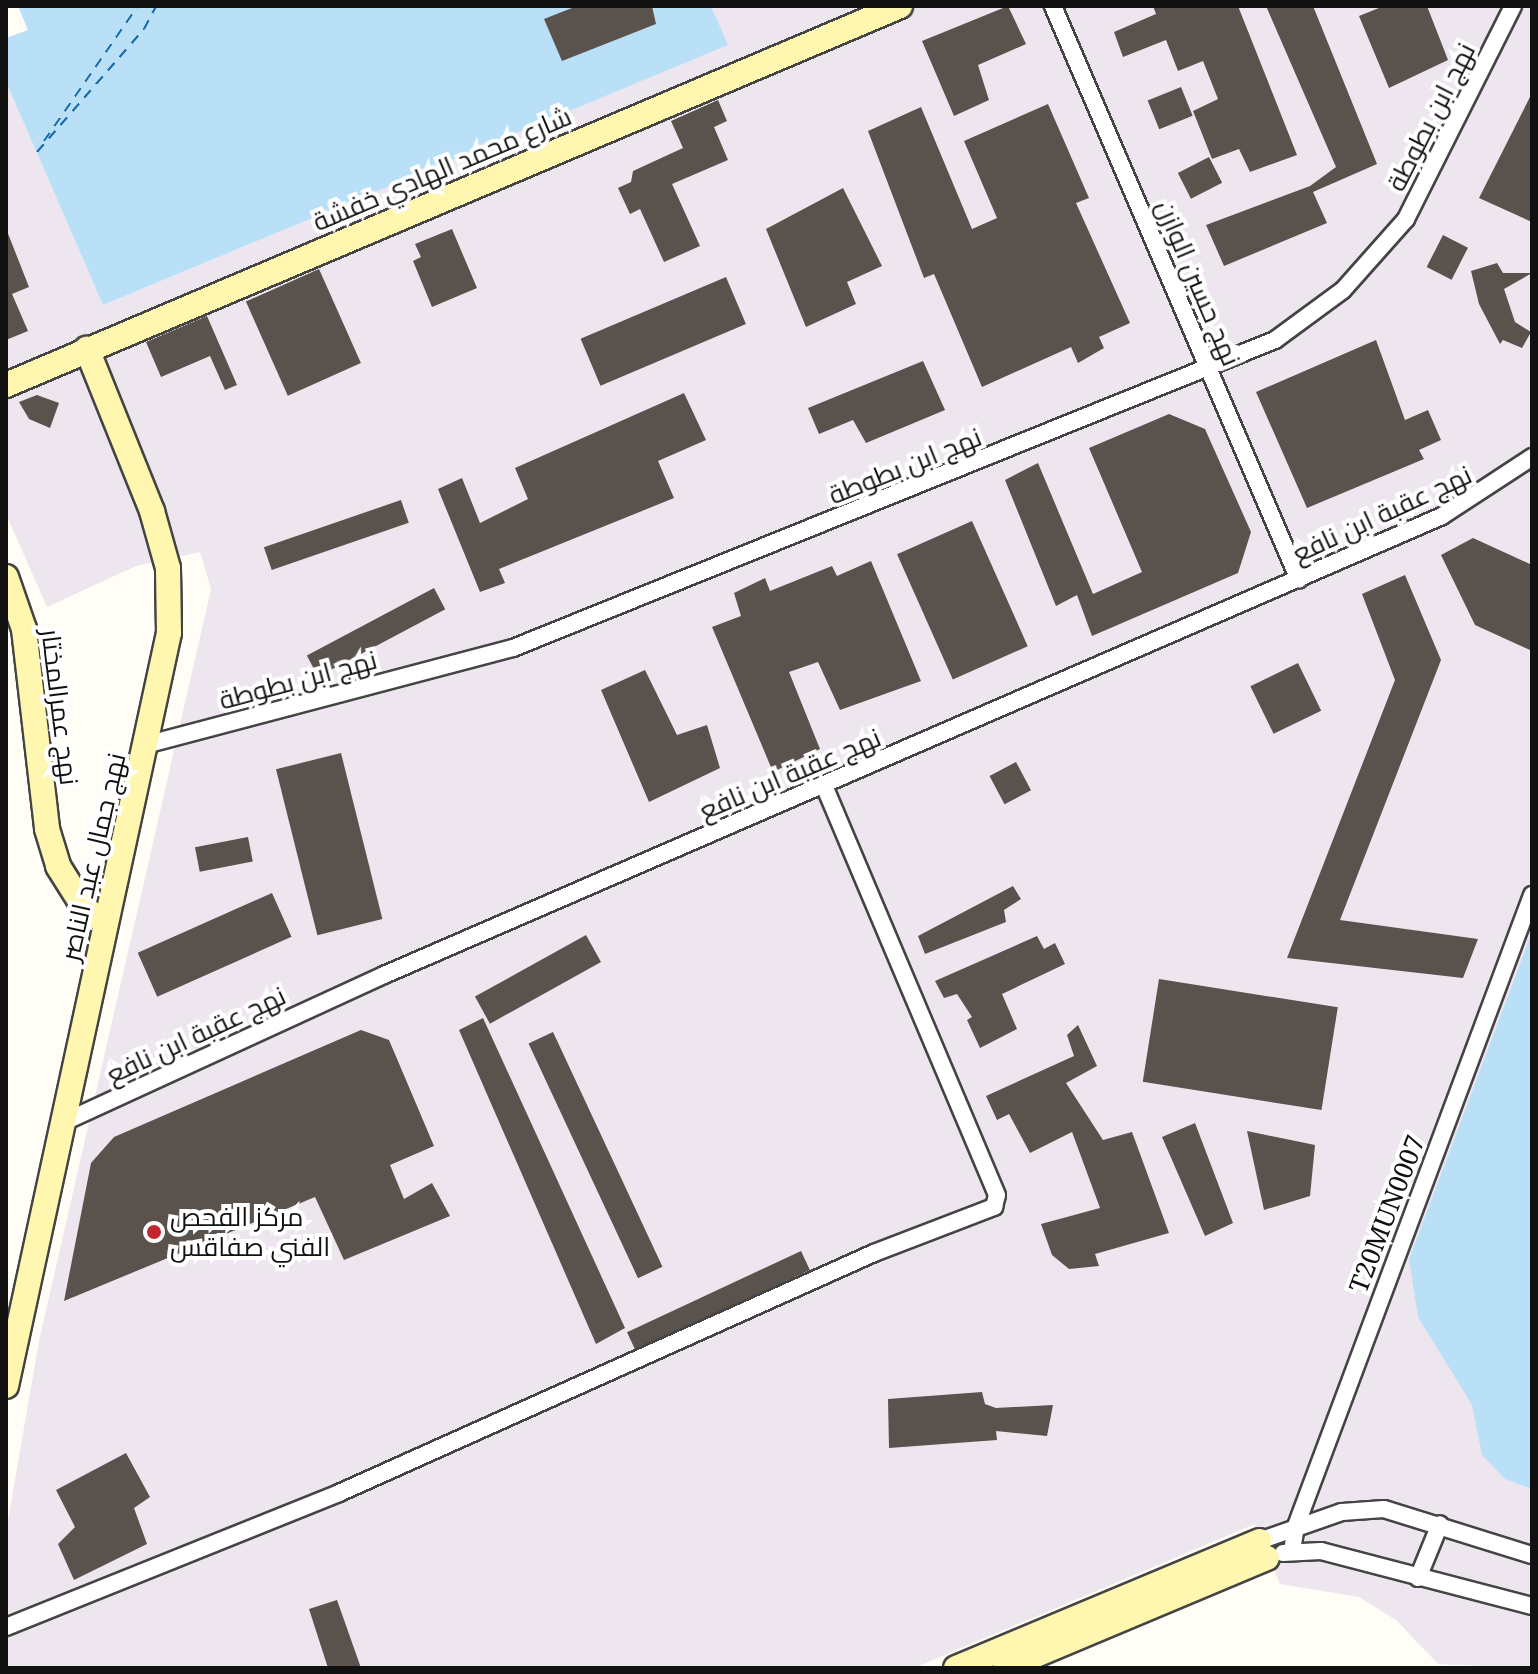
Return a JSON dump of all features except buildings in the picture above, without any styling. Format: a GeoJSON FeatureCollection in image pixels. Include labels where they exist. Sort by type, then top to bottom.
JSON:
{"type":"FeatureCollection","features":[{"type":"Feature","properties":{"kind":"street","name":"شارع محمد الهادي خفشة"},"geometry":{"type":"LineString","coordinates":[[6,385],[900,6]]}},
{"type":"Feature","properties":{"kind":"street","name":"نهج حسين الوازن"},"geometry":{"type":"LineString","coordinates":[[1053,6],[1299,580]]}},
{"type":"Feature","properties":{"kind":"street","name":"نهج ابن بطوطة"},"geometry":{"type":"LineString","coordinates":[[149,744],[513,648],[1209,370],[1275,340],[1343,290],[1406,219],[1513,6]]}},
{"type":"Feature","properties":{"kind":"street","name":"نهج جمال عبد الناصر"},"geometry":{"type":"LineString","coordinates":[[6,1386],[60,1124],[149,744],[169,633],[168,568],[152,511],[87,349]]}},
{"type":"Feature","properties":{"kind":"street","name":"نهج عقبة ابن نافع"},"geometry":{"type":"LineString","coordinates":[[60,1124],[384,975],[1299,580],[1477,498],[1532,457]]}},
{"type":"Feature","properties":{"kind":"street","name":"نهج عمرالمختار"},"geometry":{"type":"LineString","coordinates":[[6,577],[24,629],[47,829],[58,866],[78,898],[105,922]]}},
{"type":"Feature","properties":{"kind":"street"},"geometry":{"type":"LineString","coordinates":[[6,1627],[339,1493],[874,1253],[988,1212],[997,1195],[824,786]]}},
{"type":"Feature","properties":{"kind":"street","name":"T20MUN0007"},"geometry":{"type":"LineString","coordinates":[[1292,1551],[1296,1526],[1532,895]]}},
{"type":"Feature","properties":{"kind":"street"},"geometry":{"type":"LineString","coordinates":[[1005,1668],[1263,1550],[1296,1526],[1362,1509],[1440,1524],[1532,1555]]}},
{"type":"Feature","properties":{"kind":"street"},"geometry":{"type":"LineString","coordinates":[[1418,1578],[1440,1524]]}},
{"type":"Feature","properties":{"kind":"street"},"geometry":{"type":"LineString","coordinates":[[956,1668],[1263,1550],[1321,1551],[1532,1606]]}},
{"type":"Feature","properties":{"kind":"shaded area"},"geometry":{"type":"Polygon","coordinates":[[[711,6],[1532,6],[1532,1668],[1438,1664],[1396,1620],[1359,1597],[1280,1584],[1255,1524],[914,1668],[6,1668],[6,1532],[39,1341],[211,589],[200,552],[136,566],[47,607],[6,514],[6,82],[103,305],[727,45],[711,6]]]}},
{"type":"Feature","properties":{"kind":"water"},"geometry":{"type":"Polygon","coordinates":[[[18,6],[711,6],[728,45],[103,305],[6,82],[6,38],[28,30],[18,6]]]}},
{"type":"Feature","properties":{"kind":"water"},"geometry":{"type":"Polygon","coordinates":[[[1532,932],[1532,1489],[1505,1479],[1482,1455],[1472,1405],[1418,1317],[1409,1259],[1532,932]]]}},
{"type":"Feature","properties":{"kind":"ferry route"},"geometry":{"type":"LineString","coordinates":[[44,141],[138,6]]}},
{"type":"Feature","properties":{"kind":"ferry route"},"geometry":{"type":"LineString","coordinates":[[37,152],[144,29],[156,6]]}},
{"type":"Feature","properties":{"kind":"place","name":"مركز الفحص الفني صفاقس"},"geometry":{"type":"Point","coordinates":[154,1232]}}]}
